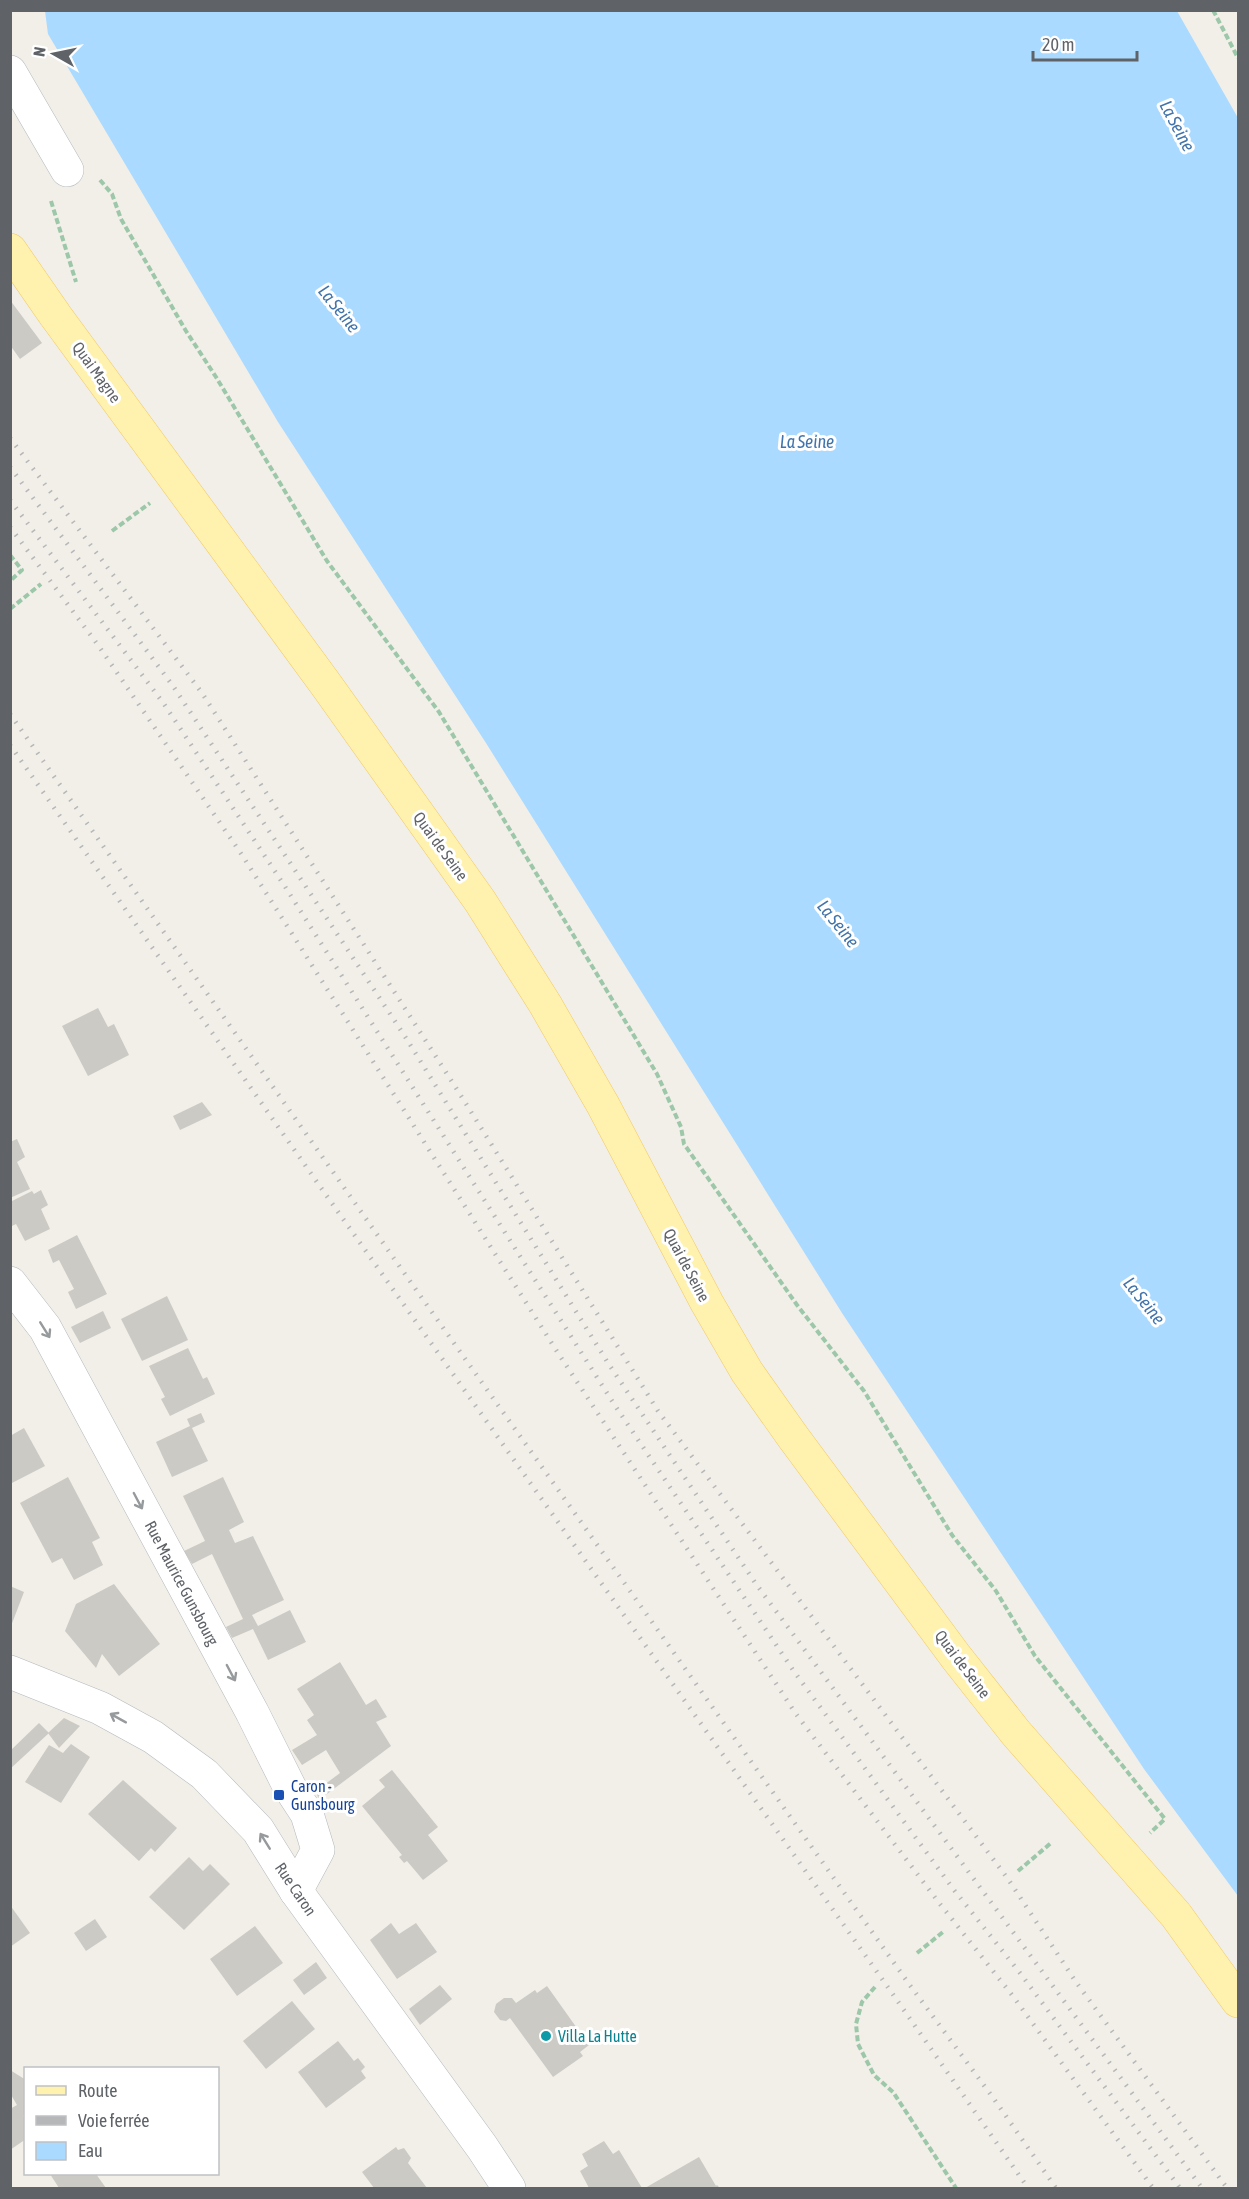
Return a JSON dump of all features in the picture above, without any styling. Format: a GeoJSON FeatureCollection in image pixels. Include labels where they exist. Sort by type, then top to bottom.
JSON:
{"type":"FeatureCollection","features":[{"type":"Feature","properties":{"kind":"main road","name":"Quai Magne"},"geometry":{"type":"LineString","coordinates":[[10,250],[171,496]]}},
{"type":"Feature","properties":{"kind":"main road","name":"Quai de Seine"},"geometry":{"type":"LineString","coordinates":[[171,496],[327,686],[480,901],[545,1004],[591,1085],[747,1372],[786,1428],[956,1657],[1016,1732],[1176,1915],[1239,2001]]}},
{"type":"Feature","properties":{"kind":"street"},"geometry":{"type":"LineString","coordinates":[[10,72],[82,173]]}},
{"type":"Feature","properties":{"kind":"street","name":"Rue Maurice Gunsbourg"},"geometry":{"type":"LineString","coordinates":[[10,1283],[45,1328],[252,1712],[290,1788],[307,1815],[318,1850],[296,1891]]}},
{"type":"Feature","properties":{"kind":"street","name":"Rue Caron"},"geometry":{"type":"LineString","coordinates":[[10,1672],[100,1708],[153,1737],[204,1773],[258,1830],[296,1891],[482,2147],[509,2188]]}},
{"type":"Feature","properties":{"kind":"path"},"geometry":{"type":"LineString","coordinates":[[1214,10],[1239,58]]}},
{"type":"Feature","properties":{"kind":"path"},"geometry":{"type":"LineString","coordinates":[[82,173],[112,194],[121,219],[186,331],[327,561],[439,712],[657,1074],[681,1127],[684,1144],[798,1305],[864,1391],[941,1518],[996,1591],[1035,1656],[1165,1819],[1142,1839]]}},
{"type":"Feature","properties":{"kind":"path"},"geometry":{"type":"LineString","coordinates":[[50,197],[76,282]]}},
{"type":"Feature","properties":{"kind":"path"},"geometry":{"type":"LineString","coordinates":[[112,531],[171,496]]}},
{"type":"Feature","properties":{"kind":"path"},"geometry":{"type":"LineString","coordinates":[[10,555],[22,570],[10,581]]}},
{"type":"Feature","properties":{"kind":"path"},"geometry":{"type":"LineString","coordinates":[[10,609],[41,584]]}},
{"type":"Feature","properties":{"kind":"path"},"geometry":{"type":"LineString","coordinates":[[1018,1871],[1051,1843]]}},
{"type":"Feature","properties":{"kind":"path"},"geometry":{"type":"LineString","coordinates":[[917,1953],[944,1932]]}},
{"type":"Feature","properties":{"kind":"path"},"geometry":{"type":"LineString","coordinates":[[875,1987],[862,2001],[856,2024],[858,2044],[874,2075],[893,2092],[956,2188]]}},
{"type":"Feature","properties":{"kind":"water","name":"La Seine"},"geometry":{"type":"Polygon","coordinates":[[[45,11],[1177,11],[1238,118],[1238,1896],[1144,1769],[842,1313],[486,743],[278,422],[48,34],[45,11]]]}},
{"type":"Feature","properties":{"kind":"building"},"geometry":{"type":"Polygon","coordinates":[[[10,300],[42,343],[20,359],[10,345],[10,300]]]}},
{"type":"Feature","properties":{"kind":"building"},"geometry":{"type":"Polygon","coordinates":[[[98,1008],[108,1027],[114,1024],[129,1055],[88,1076],[62,1026],[98,1008]]]}},
{"type":"Feature","properties":{"kind":"building"},"geometry":{"type":"Polygon","coordinates":[[[202,1102],[212,1115],[180,1130],[173,1116],[202,1102]]]}},
{"type":"Feature","properties":{"kind":"building"},"geometry":{"type":"Polygon","coordinates":[[[17,1139],[25,1157],[17,1162],[30,1189],[10,1198],[10,1142],[17,1139]]]}},
{"type":"Feature","properties":{"kind":"building"},"geometry":{"type":"Polygon","coordinates":[[[41,1190],[48,1205],[41,1209],[50,1229],[25,1241],[16,1224],[10,1227],[10,1202],[32,1191],[34,1194],[41,1190]]]}},
{"type":"Feature","properties":{"kind":"building"},"geometry":{"type":"Polygon","coordinates":[[[77,1235],[107,1294],[76,1309],[68,1292],[74,1289],[59,1260],[53,1263],[48,1250],[77,1235]]]}},
{"type":"Feature","properties":{"kind":"building"},"geometry":{"type":"Polygon","coordinates":[[[167,1296],[188,1340],[142,1361],[121,1319],[167,1296]]]}},
{"type":"Feature","properties":{"kind":"building"},"geometry":{"type":"Polygon","coordinates":[[[103,1311],[111,1328],[80,1343],[71,1327],[103,1311]]]}},
{"type":"Feature","properties":{"kind":"building"},"geometry":{"type":"Polygon","coordinates":[[[188,1348],[203,1379],[207,1377],[215,1394],[170,1416],[161,1399],[165,1397],[149,1366],[188,1348]]]}},
{"type":"Feature","properties":{"kind":"building"},"geometry":{"type":"Polygon","coordinates":[[[201,1413],[205,1422],[192,1428],[208,1461],[172,1477],[156,1442],[190,1426],[187,1419],[201,1413]]]}},
{"type":"Feature","properties":{"kind":"building"},"geometry":{"type":"Polygon","coordinates":[[[24,1428],[45,1466],[10,1484],[10,1436],[24,1428]]]}},
{"type":"Feature","properties":{"kind":"building"},"geometry":{"type":"Polygon","coordinates":[[[68,1477],[100,1538],[92,1542],[103,1565],[74,1580],[62,1558],[52,1563],[20,1503],[68,1477]]]}},
{"type":"Feature","properties":{"kind":"building"},"geometry":{"type":"Polygon","coordinates":[[[223,1477],[244,1522],[229,1530],[235,1543],[253,1536],[284,1600],[252,1615],[258,1626],[290,1610],[306,1642],[268,1660],[253,1629],[232,1638],[226,1627],[243,1619],[212,1554],[192,1564],[184,1551],[205,1541],[183,1496],[223,1477]]]}},
{"type":"Feature","properties":{"kind":"building"},"geometry":{"type":"Polygon","coordinates":[[[114,1584],[160,1644],[119,1676],[102,1654],[96,1668],[65,1631],[76,1604],[114,1584]]]}},
{"type":"Feature","properties":{"kind":"building"},"geometry":{"type":"Polygon","coordinates":[[[10,1586],[24,1592],[11,1626],[10,1626],[10,1586]]]}},
{"type":"Feature","properties":{"kind":"building"},"geometry":{"type":"Polygon","coordinates":[[[340,1662],[366,1705],[376,1699],[387,1717],[376,1722],[391,1746],[319,1800],[316,1791],[340,1773],[326,1750],[302,1765],[292,1750],[317,1735],[307,1720],[314,1715],[297,1689],[340,1662]]]}},
{"type":"Feature","properties":{"kind":"building"},"geometry":{"type":"Polygon","coordinates":[[[64,1718],[80,1726],[59,1748],[48,1733],[64,1718]]]}},
{"type":"Feature","properties":{"kind":"building"},"geometry":{"type":"Polygon","coordinates":[[[39,1723],[49,1733],[10,1769],[10,1751],[39,1723]]]}},
{"type":"Feature","properties":{"kind":"building"},"geometry":{"type":"Polygon","coordinates":[[[71,1744],[90,1757],[61,1803],[25,1782],[49,1745],[63,1753],[71,1744]]]}},
{"type":"Feature","properties":{"kind":"building"},"geometry":{"type":"Polygon","coordinates":[[[392,1770],[438,1827],[428,1835],[448,1861],[423,1880],[407,1861],[404,1863],[399,1857],[402,1855],[362,1806],[385,1787],[379,1780],[392,1770]]]}},
{"type":"Feature","properties":{"kind":"building"},"geometry":{"type":"Polygon","coordinates":[[[123,1780],[177,1828],[155,1852],[151,1848],[139,1861],[88,1814],[123,1780]]]}},
{"type":"Feature","properties":{"kind":"building"},"geometry":{"type":"Polygon","coordinates":[[[189,1857],[203,1871],[210,1864],[230,1884],[184,1930],[149,1897],[189,1857]]]}},
{"type":"Feature","properties":{"kind":"building"},"geometry":{"type":"Polygon","coordinates":[[[10,1905],[30,1933],[10,1947],[10,1905]]]}},
{"type":"Feature","properties":{"kind":"building"},"geometry":{"type":"Polygon","coordinates":[[[95,1919],[107,1937],[86,1951],[74,1933],[95,1919]]]}},
{"type":"Feature","properties":{"kind":"building"},"geometry":{"type":"Polygon","coordinates":[[[391,1923],[399,1934],[416,1923],[437,1952],[397,1979],[370,1940],[391,1923]]]}},
{"type":"Feature","properties":{"kind":"building"},"geometry":{"type":"Polygon","coordinates":[[[255,1926],[283,1963],[237,1996],[210,1959],[255,1926]]]}},
{"type":"Feature","properties":{"kind":"building"},"geometry":{"type":"Polygon","coordinates":[[[316,1962],[327,1978],[304,1995],[293,1980],[316,1962]]]}},
{"type":"Feature","properties":{"kind":"building"},"geometry":{"type":"Polygon","coordinates":[[[440,1985],[452,1999],[420,2025],[409,2009],[440,1985]]]}},
{"type":"Feature","properties":{"kind":"building","name":"Villa La Hutte"},"geometry":{"type":"Polygon","coordinates":[[[547,1986],[589,2045],[580,2052],[583,2056],[553,2077],[510,2018],[506,2021],[500,2020],[494,2012],[496,2004],[504,1998],[512,1998],[516,2003],[535,1990],[537,1993],[547,1986]]]}},
{"type":"Feature","properties":{"kind":"building"},"geometry":{"type":"Polygon","coordinates":[[[292,2001],[315,2029],[266,2069],[243,2041],[292,2001]]]}},
{"type":"Feature","properties":{"kind":"building"},"geometry":{"type":"Polygon","coordinates":[[[338,2041],[354,2061],[358,2058],[365,2067],[361,2071],[366,2078],[326,2108],[298,2072],[338,2041]]]}},
{"type":"Feature","properties":{"kind":"building"},"geometry":{"type":"Polygon","coordinates":[[[10,2070],[24,2079],[24,2140],[10,2150],[10,2109],[17,2105],[10,2093],[10,2070]]]}},
{"type":"Feature","properties":{"kind":"building"},"geometry":{"type":"Polygon","coordinates":[[[604,2141],[613,2154],[619,2150],[642,2188],[589,2188],[580,2171],[588,2166],[582,2154],[604,2141]]]}},
{"type":"Feature","properties":{"kind":"building"},"geometry":{"type":"Polygon","coordinates":[[[396,2147],[398,2150],[404,2148],[411,2158],[408,2163],[427,2188],[374,2188],[362,2172],[396,2147]]]}},
{"type":"Feature","properties":{"kind":"building"},"geometry":{"type":"Polygon","coordinates":[[[699,2157],[716,2186],[720,2188],[645,2188],[699,2157]]]}},
{"type":"Feature","properties":{"kind":"building"},"geometry":{"type":"Polygon","coordinates":[[[51,2175],[97,2175],[106,2188],[59,2188],[51,2175]]]}},
{"type":"Feature","properties":{"kind":"railway"},"geometry":{"type":"LineString","coordinates":[[10,438],[202,693],[458,1091],[658,1411],[1008,1879],[1076,1982],[1227,2188]]}},
{"type":"Feature","properties":{"kind":"railway"},"geometry":{"type":"LineString","coordinates":[[10,467],[173,686],[406,1038],[608,1363],[756,1584],[1202,2188]]}},
{"type":"Feature","properties":{"kind":"railway"},"geometry":{"type":"LineString","coordinates":[[10,500],[164,704],[284,885],[614,1404],[793,1670],[954,1890],[1020,1973],[1180,2188]]}},
{"type":"Feature","properties":{"kind":"railway"},"geometry":{"type":"LineString","coordinates":[[10,527],[98,645],[242,855],[558,1353],[796,1714],[1012,1995],[1153,2188]]}},
{"type":"Feature","properties":{"kind":"railway"},"geometry":{"type":"LineString","coordinates":[[10,714],[412,1284],[1056,2188]]}},
{"type":"Feature","properties":{"kind":"railway"},"geometry":{"type":"LineString","coordinates":[[10,745],[1028,2188]]}},
{"type":"Feature","properties":{"kind":"place","name":"Caron - Gunsbourg"},"geometry":{"type":"Point","coordinates":[279,1795]}},
{"type":"Feature","properties":{"kind":"place","name":"Villa La Hutte"},"geometry":{"type":"Point","coordinates":[546,2036]}}]}
